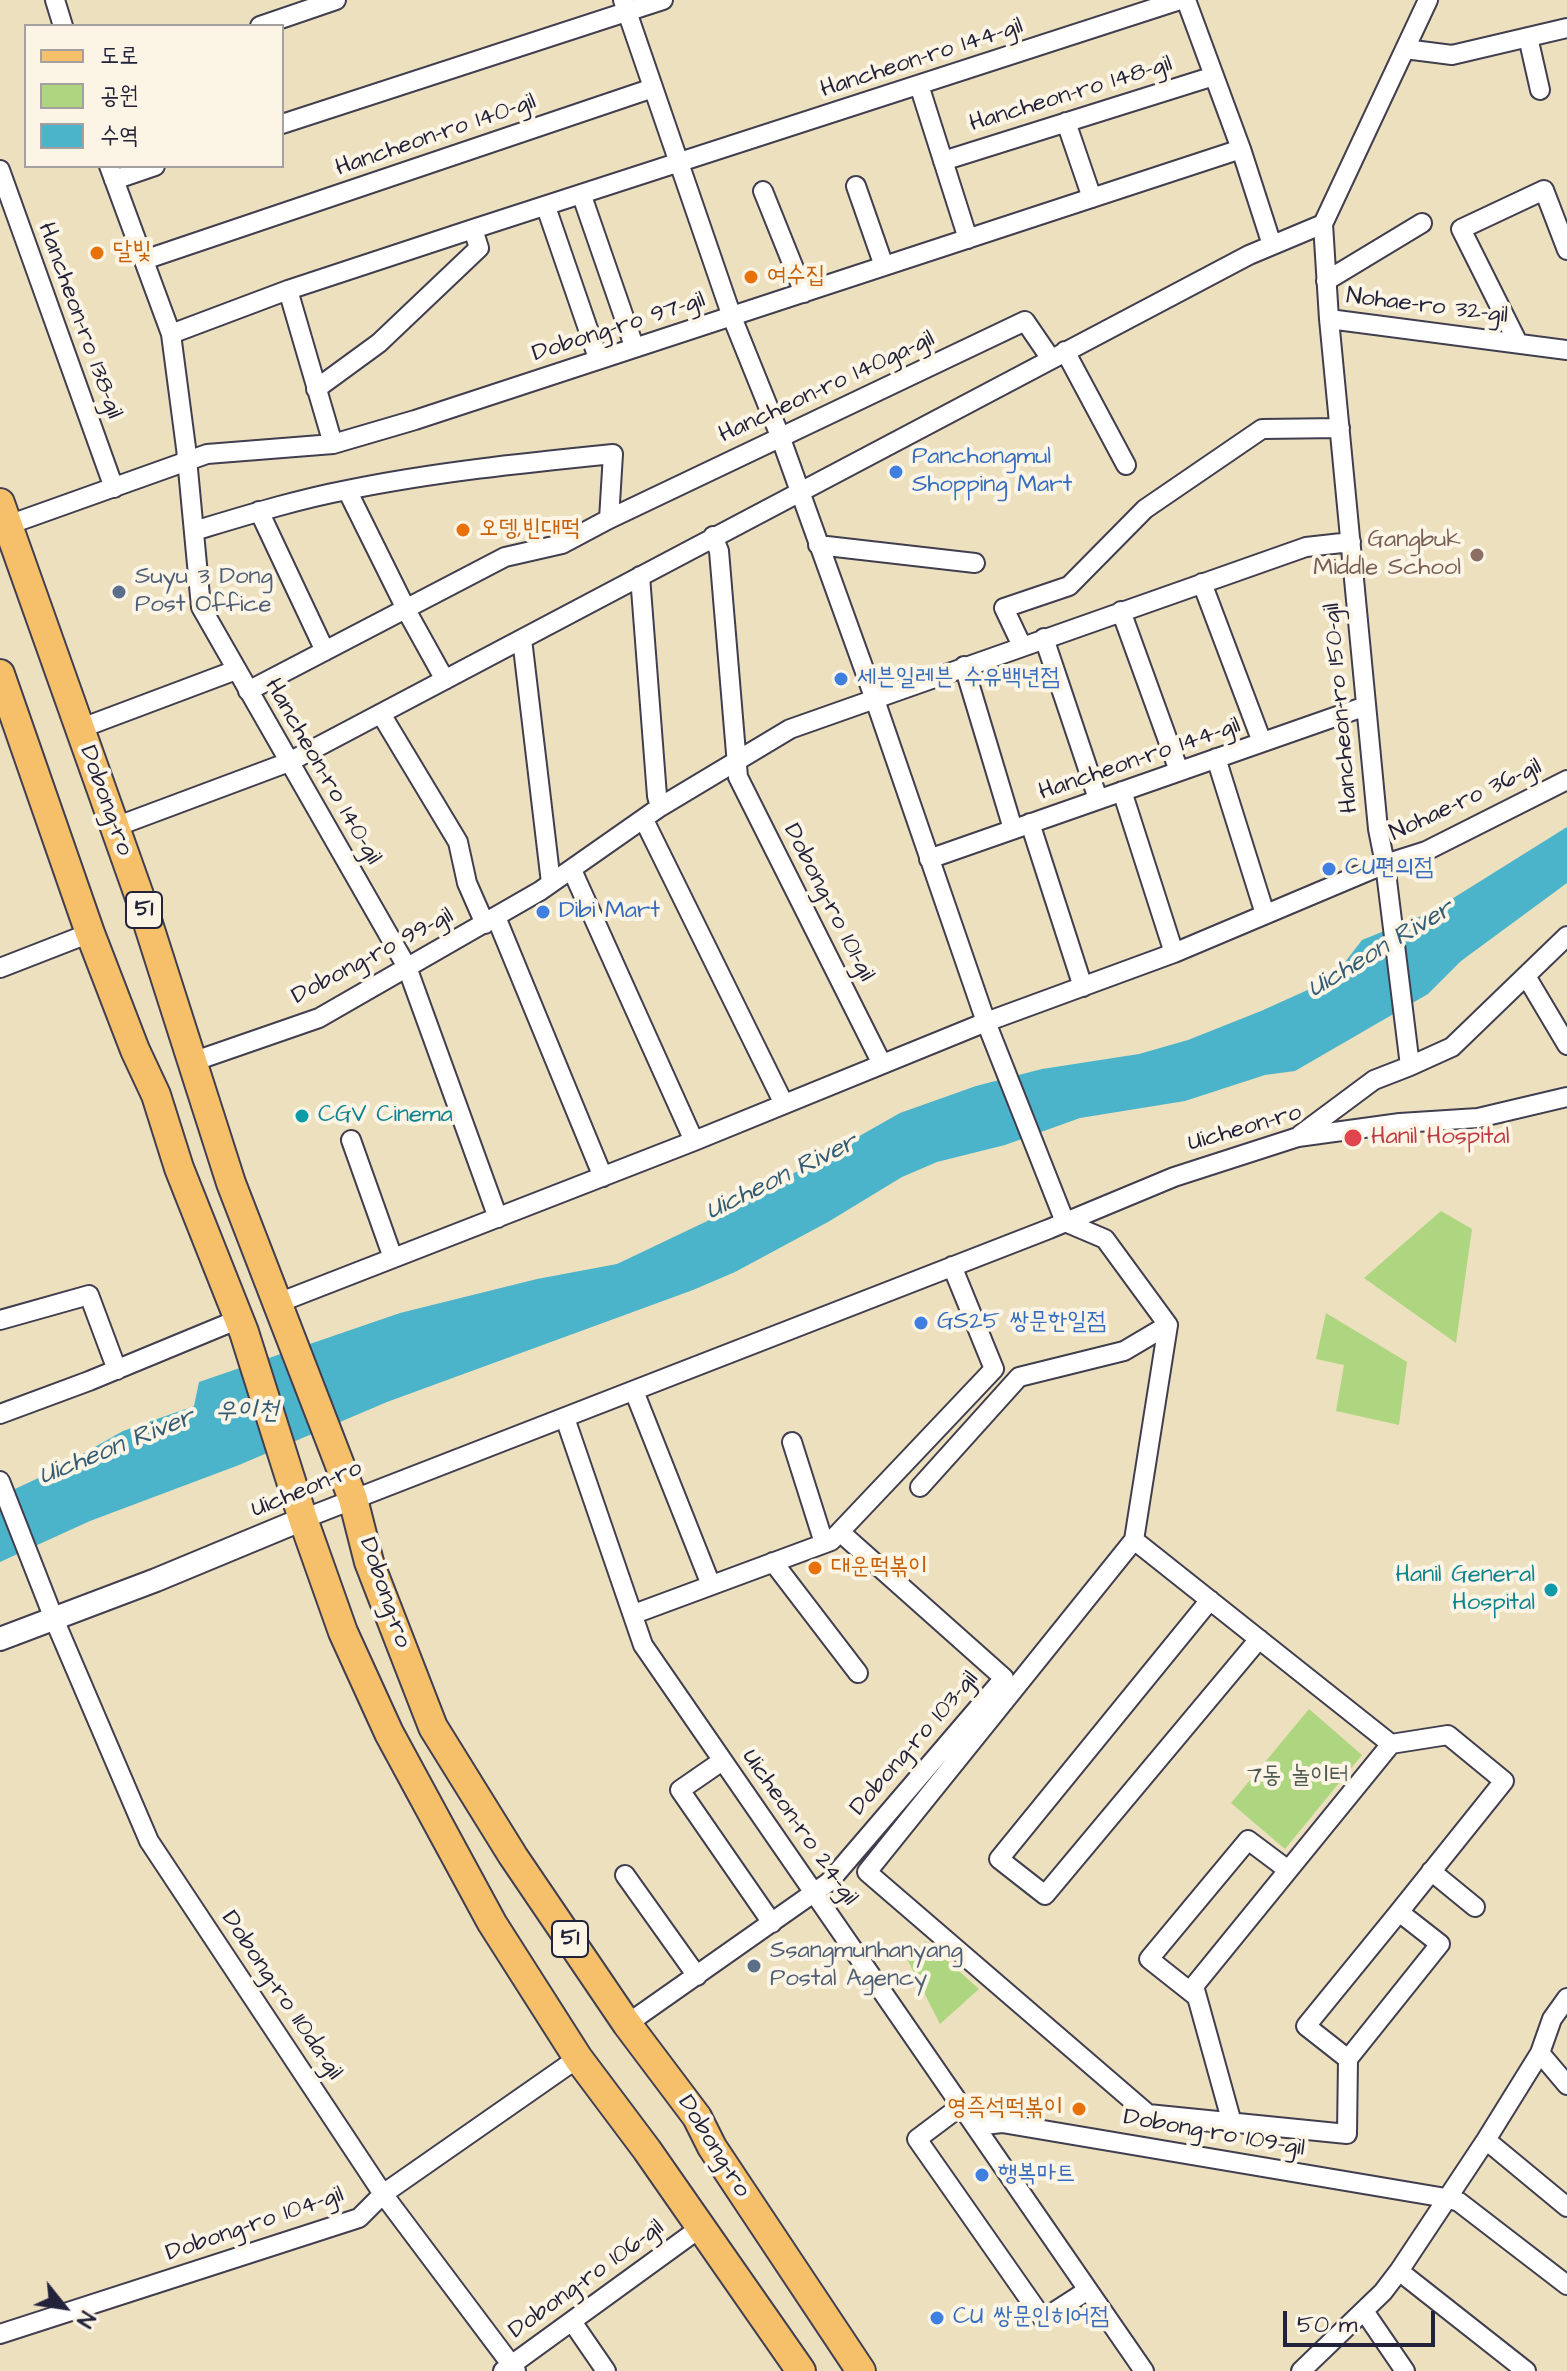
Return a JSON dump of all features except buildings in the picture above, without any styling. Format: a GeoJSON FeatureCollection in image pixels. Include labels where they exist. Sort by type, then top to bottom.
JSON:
{"type":"FeatureCollection","features":[{"type":"Feature","properties":{"kind":"main road","name":"Dobong-ro"},"geometry":{"type":"LineString","coordinates":[[4,514],[115,827],[231,1183],[348,1486],[369,1562],[433,1727],[513,1856],[627,2024],[697,2117],[712,2147],[861,2371]]}},
{"type":"Feature","properties":{"kind":"main road","name":"51"},"geometry":{"type":"LineString","coordinates":[[0,674],[12,736],[135,1050],[156,1095],[179,1168],[242,1326],[300,1507]]}},
{"type":"Feature","properties":{"kind":"main road","name":"Dobong-ro"},"geometry":{"type":"LineString","coordinates":[[300,1507],[343,1632],[389,1733],[492,1923],[578,2058],[647,2150],[801,2371]]}},
{"type":"Feature","properties":{"kind":"street"},"geometry":{"type":"LineString","coordinates":[[55,0],[62,24]]}},
{"type":"Feature","properties":{"kind":"street"},"geometry":{"type":"LineString","coordinates":[[266,24],[336,0]]}},
{"type":"Feature","properties":{"kind":"street"},"geometry":{"type":"LineString","coordinates":[[284,123],[625,6],[663,0]]}},
{"type":"Feature","properties":{"kind":"street","name":"Hancheon-ro 148-gil"},"geometry":{"type":"LineString","coordinates":[[1183,0],[1241,149],[1272,245]]}},
{"type":"Feature","properties":{"kind":"street","name":"Hancheon-ro 144-gil"},"geometry":{"type":"LineString","coordinates":[[678,163],[1183,0]]}},
{"type":"Feature","properties":{"kind":"street","name":"Hancheon-ro 150-gil"},"geometry":{"type":"LineString","coordinates":[[1410,1062],[1378,829],[1329,319],[1323,224],[1428,0]]}},
{"type":"Feature","properties":{"kind":"street"},"geometry":{"type":"LineString","coordinates":[[625,6],[732,317],[780,436],[986,1022],[1065,1222],[1105,1239],[1168,1325],[1134,1540],[867,1872],[1148,2114],[1347,2134],[1348,2059],[1440,1944],[1399,1912]]}},
{"type":"Feature","properties":{"kind":"street"},"geometry":{"type":"LineString","coordinates":[[1405,49],[1452,55],[1567,28]]}},
{"type":"Feature","properties":{"kind":"street"},"geometry":{"type":"LineString","coordinates":[[1528,37],[1540,90]]}},
{"type":"Feature","properties":{"kind":"street","name":"Hancheon-ro 148-gil"},"geometry":{"type":"LineString","coordinates":[[943,161],[1214,76]]}},
{"type":"Feature","properties":{"kind":"street"},"geometry":{"type":"LineString","coordinates":[[919,85],[968,239]]}},
{"type":"Feature","properties":{"kind":"street","name":"Hancheon-ro 140-gil"},"geometry":{"type":"LineString","coordinates":[[144,260],[653,88]]}},
{"type":"Feature","properties":{"kind":"street"},"geometry":{"type":"LineString","coordinates":[[1066,122],[1092,198]]}},
{"type":"Feature","properties":{"kind":"street","name":"Dobong-ro 97-gil"},"geometry":{"type":"LineString","coordinates":[[4,514],[114,488],[207,454],[333,444],[415,420],[1241,149]]}},
{"type":"Feature","properties":{"kind":"street"},"geometry":{"type":"LineString","coordinates":[[171,334],[288,290],[678,163]]}},
{"type":"Feature","properties":{"kind":"street","name":"Hancheon-ro 140-gil"},"geometry":{"type":"LineString","coordinates":[[143,168],[112,173],[171,334],[201,607],[407,967],[498,1218]]}},
{"type":"Feature","properties":{"kind":"street","name":"Hancheon-ro 138-gil"},"geometry":{"type":"LineString","coordinates":[[0,170],[114,488]]}},
{"type":"Feature","properties":{"kind":"street"},"geometry":{"type":"LineString","coordinates":[[856,186],[884,266]]}},
{"type":"Feature","properties":{"kind":"street","name":"Nohae-ro 32-gil"},"geometry":{"type":"LineString","coordinates":[[1518,343],[1461,229],[1544,190],[1567,250]]}},
{"type":"Feature","properties":{"kind":"street"},"geometry":{"type":"LineString","coordinates":[[763,191],[804,293]]}},
{"type":"Feature","properties":{"kind":"street"},"geometry":{"type":"LineString","coordinates":[[582,196],[634,346]]}},
{"type":"Feature","properties":{"kind":"street"},"geometry":{"type":"LineString","coordinates":[[546,207],[598,358]]}},
{"type":"Feature","properties":{"kind":"street"},"geometry":{"type":"LineString","coordinates":[[1326,281],[1422,223]]}},
{"type":"Feature","properties":{"kind":"street"},"geometry":{"type":"LineString","coordinates":[[115,827],[289,762],[1058,355],[1272,245],[1323,224]]}},
{"type":"Feature","properties":{"kind":"street"},"geometry":{"type":"LineString","coordinates":[[316,389],[379,343],[479,248],[473,229]]}},
{"type":"Feature","properties":{"kind":"street"},"geometry":{"type":"LineString","coordinates":[[288,290],[333,444]]}},
{"type":"Feature","properties":{"kind":"street","name":"Nohae-ro 32-gil"},"geometry":{"type":"LineString","coordinates":[[1329,319],[1567,350]]}},
{"type":"Feature","properties":{"kind":"street","name":"Hancheon-ro 140ga-gil"},"geometry":{"type":"LineString","coordinates":[[248,691],[505,557],[562,544],[780,436],[1025,321],[1058,355]]}},
{"type":"Feature","properties":{"kind":"street"},"geometry":{"type":"LineString","coordinates":[[1058,355],[1126,465]]}},
{"type":"Feature","properties":{"kind":"street"},"geometry":{"type":"LineString","coordinates":[[1022,646],[1004,608],[1069,586],[1145,509],[1262,429],[1340,428]]}},
{"type":"Feature","properties":{"kind":"street"},"geometry":{"type":"LineString","coordinates":[[194,531],[259,511],[347,490],[485,468],[613,454],[609,519]]}},
{"type":"Feature","properties":{"kind":"street"},"geometry":{"type":"LineString","coordinates":[[347,490],[445,680]]}},
{"type":"Feature","properties":{"kind":"street"},"geometry":{"type":"LineString","coordinates":[[259,511],[325,651]]}},
{"type":"Feature","properties":{"kind":"street"},"geometry":{"type":"LineString","coordinates":[[713,536],[719,551],[737,762]]}},
{"type":"Feature","properties":{"kind":"street","name":"Dobong-ro 99-gil"},"geometry":{"type":"LineString","coordinates":[[192,1062],[319,1018],[490,921],[572,870],[660,807],[790,729],[1306,547],[1351,542]]}},
{"type":"Feature","properties":{"kind":"street"},"geometry":{"type":"LineString","coordinates":[[818,545],[975,563]]}},
{"type":"Feature","properties":{"kind":"street"},"geometry":{"type":"LineString","coordinates":[[640,576],[660,807]]}},
{"type":"Feature","properties":{"kind":"street"},"geometry":{"type":"LineString","coordinates":[[1202,583],[1262,742]]}},
{"type":"Feature","properties":{"kind":"street"},"geometry":{"type":"LineString","coordinates":[[1121,611],[1179,771]]}},
{"type":"Feature","properties":{"kind":"street"},"geometry":{"type":"LineString","coordinates":[[1044,638],[1098,799]]}},
{"type":"Feature","properties":{"kind":"street"},"geometry":{"type":"LineString","coordinates":[[522,639],[551,883]]}},
{"type":"Feature","properties":{"kind":"street"},"geometry":{"type":"LineString","coordinates":[[964,666],[1083,987]]}},
{"type":"Feature","properties":{"kind":"street","name":"Dobong-ro"},"geometry":{"type":"LineString","coordinates":[[79,729],[236,670]]}},
{"type":"Feature","properties":{"kind":"street","name":"Hancheon-ro 144-gil"},"geometry":{"type":"LineString","coordinates":[[929,859],[1366,706]]}},
{"type":"Feature","properties":{"kind":"street","name":"Dobong-ro 99-gil"},"geometry":{"type":"LineString","coordinates":[[381,714],[458,842],[467,883],[490,921]]}},
{"type":"Feature","properties":{"kind":"street"},"geometry":{"type":"LineString","coordinates":[[1216,758],[1265,914]]}},
{"type":"Feature","properties":{"kind":"street","name":"Dobong-ro 101-gil"},"geometry":{"type":"LineString","coordinates":[[737,762],[738,777],[882,1064]]}},
{"type":"Feature","properties":{"kind":"street","name":"Nohae-ro 36-gil"},"geometry":{"type":"LineString","coordinates":[[1385,864],[1426,851],[1567,780]]}},
{"type":"Feature","properties":{"kind":"street"},"geometry":{"type":"LineString","coordinates":[[1122,791],[1174,953]]}},
{"type":"Feature","properties":{"kind":"street"},"geometry":{"type":"LineString","coordinates":[[644,820],[784,1104]]}},
{"type":"Feature","properties":{"kind":"street"},"geometry":{"type":"LineString","coordinates":[[280,1310],[393,1258],[694,1141],[986,1022],[1174,953],[1385,864]]}},
{"type":"Feature","properties":{"kind":"street"},"geometry":{"type":"LineString","coordinates":[[572,870],[694,1141]]}},
{"type":"Feature","properties":{"kind":"street"},"geometry":{"type":"LineString","coordinates":[[490,921],[603,1177]]}},
{"type":"Feature","properties":{"kind":"street"},"geometry":{"type":"LineString","coordinates":[[0,968],[90,933]]}},
{"type":"Feature","properties":{"kind":"street"},"geometry":{"type":"LineString","coordinates":[[1298,1137],[1374,1080],[1410,1062],[1452,1047],[1567,936]]}},
{"type":"Feature","properties":{"kind":"street"},"geometry":{"type":"LineString","coordinates":[[1526,976],[1567,1045]]}},
{"type":"Feature","properties":{"kind":"street","name":"Uicheon-ro"},"geometry":{"type":"LineString","coordinates":[[0,1639],[54,1619],[348,1486],[565,1418],[1174,1177],[1298,1137],[1400,1123],[1478,1118],[1567,1097]]}},
{"type":"Feature","properties":{"kind":"street"},"geometry":{"type":"LineString","coordinates":[[351,1140],[393,1258]]}},
{"type":"Feature","properties":{"kind":"street"},"geometry":{"type":"LineString","coordinates":[[634,1614],[824,1543],[840,1532],[994,1369],[952,1266]]}},
{"type":"Feature","properties":{"kind":"street"},"geometry":{"type":"LineString","coordinates":[[0,1320],[89,1295],[117,1370]]}},
{"type":"Feature","properties":{"kind":"street"},"geometry":{"type":"LineString","coordinates":[[920,1487],[1019,1377],[1124,1351],[1168,1325]]}},
{"type":"Feature","properties":{"kind":"street"},"geometry":{"type":"LineString","coordinates":[[0,1414],[242,1326]]}},
{"type":"Feature","properties":{"kind":"street"},"geometry":{"type":"LineString","coordinates":[[634,1391],[711,1585]]}},
{"type":"Feature","properties":{"kind":"street","name":"Uicheon-ro 24-gil"},"geometry":{"type":"LineString","coordinates":[[565,1418],[643,1645],[1144,2371]]}},
{"type":"Feature","properties":{"kind":"street"},"geometry":{"type":"LineString","coordinates":[[792,1442],[824,1543]]}},
{"type":"Feature","properties":{"kind":"street","name":"Dobong-ro 110da-gil"},"geometry":{"type":"LineString","coordinates":[[0,1481],[54,1619],[149,1841],[383,2194],[510,2369]]}},
{"type":"Feature","properties":{"kind":"street","name":"Dobong-ro 103-gil"},"geometry":{"type":"LineString","coordinates":[[627,2024],[829,1882],[1004,1678],[840,1532]]}},
{"type":"Feature","properties":{"kind":"street"},"geometry":{"type":"LineString","coordinates":[[1134,1540],[1391,1744]]}},
{"type":"Feature","properties":{"kind":"street"},"geometry":{"type":"LineString","coordinates":[[773,1562],[858,1673]]}},
{"type":"Feature","properties":{"kind":"street"},"geometry":{"type":"LineString","coordinates":[[1210,1600],[999,1859],[1045,1895],[1259,1639]]}},
{"type":"Feature","properties":{"kind":"street"},"geometry":{"type":"LineString","coordinates":[[1232,2123],[1194,1986],[1391,1744],[1448,1735],[1504,1781],[1306,2026],[1348,2059]]}},
{"type":"Feature","properties":{"kind":"street"},"geometry":{"type":"LineString","coordinates":[[722,1761],[680,1790],[772,1923]]}},
{"type":"Feature","properties":{"kind":"street"},"geometry":{"type":"LineString","coordinates":[[1197,1997],[1149,1959],[1248,1840],[1288,1870]]}},
{"type":"Feature","properties":{"kind":"street"},"geometry":{"type":"LineString","coordinates":[[1431,1871],[1475,1907]]}},
{"type":"Feature","properties":{"kind":"street"},"geometry":{"type":"LineString","coordinates":[[625,1875],[697,1976]]}},
{"type":"Feature","properties":{"kind":"street"},"geometry":{"type":"LineString","coordinates":[[1301,2371],[1383,2292],[1399,2271],[1540,2053],[1552,2019],[1567,1998]]}},
{"type":"Feature","properties":{"kind":"street"},"geometry":{"type":"LineString","coordinates":[[1540,2053],[1567,2085]]}},
{"type":"Feature","properties":{"kind":"street","name":"Dobong-ro 104-gil"},"geometry":{"type":"LineString","coordinates":[[0,2334],[359,2218],[383,2194],[578,2058]]}},
{"type":"Feature","properties":{"kind":"street"},"geometry":{"type":"LineString","coordinates":[[961,2106],[917,2139],[1043,2319],[1088,2290]]}},
{"type":"Feature","properties":{"kind":"street","name":"Dobong-ro 109-gil"},"geometry":{"type":"LineString","coordinates":[[975,2126],[1002,2123],[1446,2198],[1459,2202],[1567,2285]]}},
{"type":"Feature","properties":{"kind":"street"},"geometry":{"type":"LineString","coordinates":[[1486,2140],[1567,2207]]}},
{"type":"Feature","properties":{"kind":"street","name":"Dobong-ro 106-gil"},"geometry":{"type":"LineString","coordinates":[[510,2369],[700,2228]]}},
{"type":"Feature","properties":{"kind":"street"},"geometry":{"type":"LineString","coordinates":[[1399,2271],[1526,2371]]}},
{"type":"Feature","properties":{"kind":"street"},"geometry":{"type":"LineString","coordinates":[[1364,2311],[1405,2371]]}},
{"type":"Feature","properties":{"kind":"street"},"geometry":{"type":"LineString","coordinates":[[573,2323],[606,2371]]}},
{"type":"Feature","properties":{"kind":"green space"},"geometry":{"type":"Polygon","coordinates":[[[1441,1211],[1472,1229],[1456,1343],[1364,1278],[1441,1211]]]}},
{"type":"Feature","properties":{"kind":"green space"},"geometry":{"type":"Polygon","coordinates":[[[1326,1313],[1407,1362],[1399,1425],[1336,1411],[1344,1365],[1316,1359],[1326,1313]]]}},
{"type":"Feature","properties":{"kind":"green space","name":"7동 놀이터"},"geometry":{"type":"Polygon","coordinates":[[[1309,1709],[1362,1755],[1285,1849],[1231,1803],[1309,1709]]]}},
{"type":"Feature","properties":{"kind":"green space"},"geometry":{"type":"Polygon","coordinates":[[[925,1941],[979,1989],[940,2024],[906,1957],[925,1941]]]}},
{"type":"Feature","properties":{"kind":"water","name":"우이천"},"geometry":{"type":"Polygon","coordinates":[[[1567,827],[1567,883],[1461,961],[1428,994],[1295,1071],[1265,1075],[1185,1101],[1080,1118],[1005,1145],[937,1162],[902,1177],[828,1222],[735,1272],[693,1290],[387,1402],[239,1465],[90,1521],[0,1562],[0,1496],[49,1473],[123,1431],[194,1406],[199,1382],[400,1313],[537,1279],[617,1264],[722,1214],[900,1113],[976,1086],[1042,1069],[1139,1054],[1188,1040],[1261,1011],[1312,988],[1342,966],[1362,940],[1431,912],[1567,827]]]}},
{"type":"Feature","properties":{"kind":"place","name":"달빛"},"geometry":{"type":"Point","coordinates":[97,253]}},
{"type":"Feature","properties":{"kind":"place","name":"여수집"},"geometry":{"type":"Point","coordinates":[751,277]}},
{"type":"Feature","properties":{"kind":"place","name":"Panchongmul Shopping Mart"},"geometry":{"type":"Point","coordinates":[896,472]}},
{"type":"Feature","properties":{"kind":"place","name":"오뎅,빈대떡"},"geometry":{"type":"Point","coordinates":[463,530]}},
{"type":"Feature","properties":{"kind":"place","name":"Gangbuk Middle School"},"geometry":{"type":"Point","coordinates":[1477,555]}},
{"type":"Feature","properties":{"kind":"place","name":"Suyu 3 Dong Post Office"},"geometry":{"type":"Point","coordinates":[119,592]}},
{"type":"Feature","properties":{"kind":"place","name":"세븐일레븐 수유백년점"},"geometry":{"type":"Point","coordinates":[841,679]}},
{"type":"Feature","properties":{"kind":"place","name":"CU편의점"},"geometry":{"type":"Point","coordinates":[1329,869]}},
{"type":"Feature","properties":{"kind":"place","name":"Dibi Mart"},"geometry":{"type":"Point","coordinates":[543,912]}},
{"type":"Feature","properties":{"kind":"place","name":"CGV Cinema"},"geometry":{"type":"Point","coordinates":[302,1116]}},
{"type":"Feature","properties":{"kind":"place","name":"Hanil Hospital"},"geometry":{"type":"Point","coordinates":[1353,1138]}},
{"type":"Feature","properties":{"kind":"place","name":"GS25 쌍문한일점"},"geometry":{"type":"Point","coordinates":[921,1323]}},
{"type":"Feature","properties":{"kind":"place","name":"대운떡볶이"},"geometry":{"type":"Point","coordinates":[815,1568]}},
{"type":"Feature","properties":{"kind":"place","name":"Hanil General Hospital"},"geometry":{"type":"Point","coordinates":[1551,1590]}},
{"type":"Feature","properties":{"kind":"place","name":"Ssangmunhanyang Postal Agency"},"geometry":{"type":"Point","coordinates":[754,1966]}},
{"type":"Feature","properties":{"kind":"place","name":"영즉석떡볶이"},"geometry":{"type":"Point","coordinates":[1079,2109]}},
{"type":"Feature","properties":{"kind":"place","name":"행복마트"},"geometry":{"type":"Point","coordinates":[982,2175]}},
{"type":"Feature","properties":{"kind":"place","name":"CU 쌍문인히어점"},"geometry":{"type":"Point","coordinates":[937,2318]}},
{"type":"Feature","properties":{"kind":"water label","name":"Uicheon River"},"geometry":{"type":"Point","coordinates":[1381,950]}},
{"type":"Feature","properties":{"kind":"water label","name":"Uicheon River"},"geometry":{"type":"Point","coordinates":[782,1178]}},
{"type":"Feature","properties":{"kind":"water label","name":"Uicheon River"},"geometry":{"type":"Point","coordinates":[117,1448]}}]}
